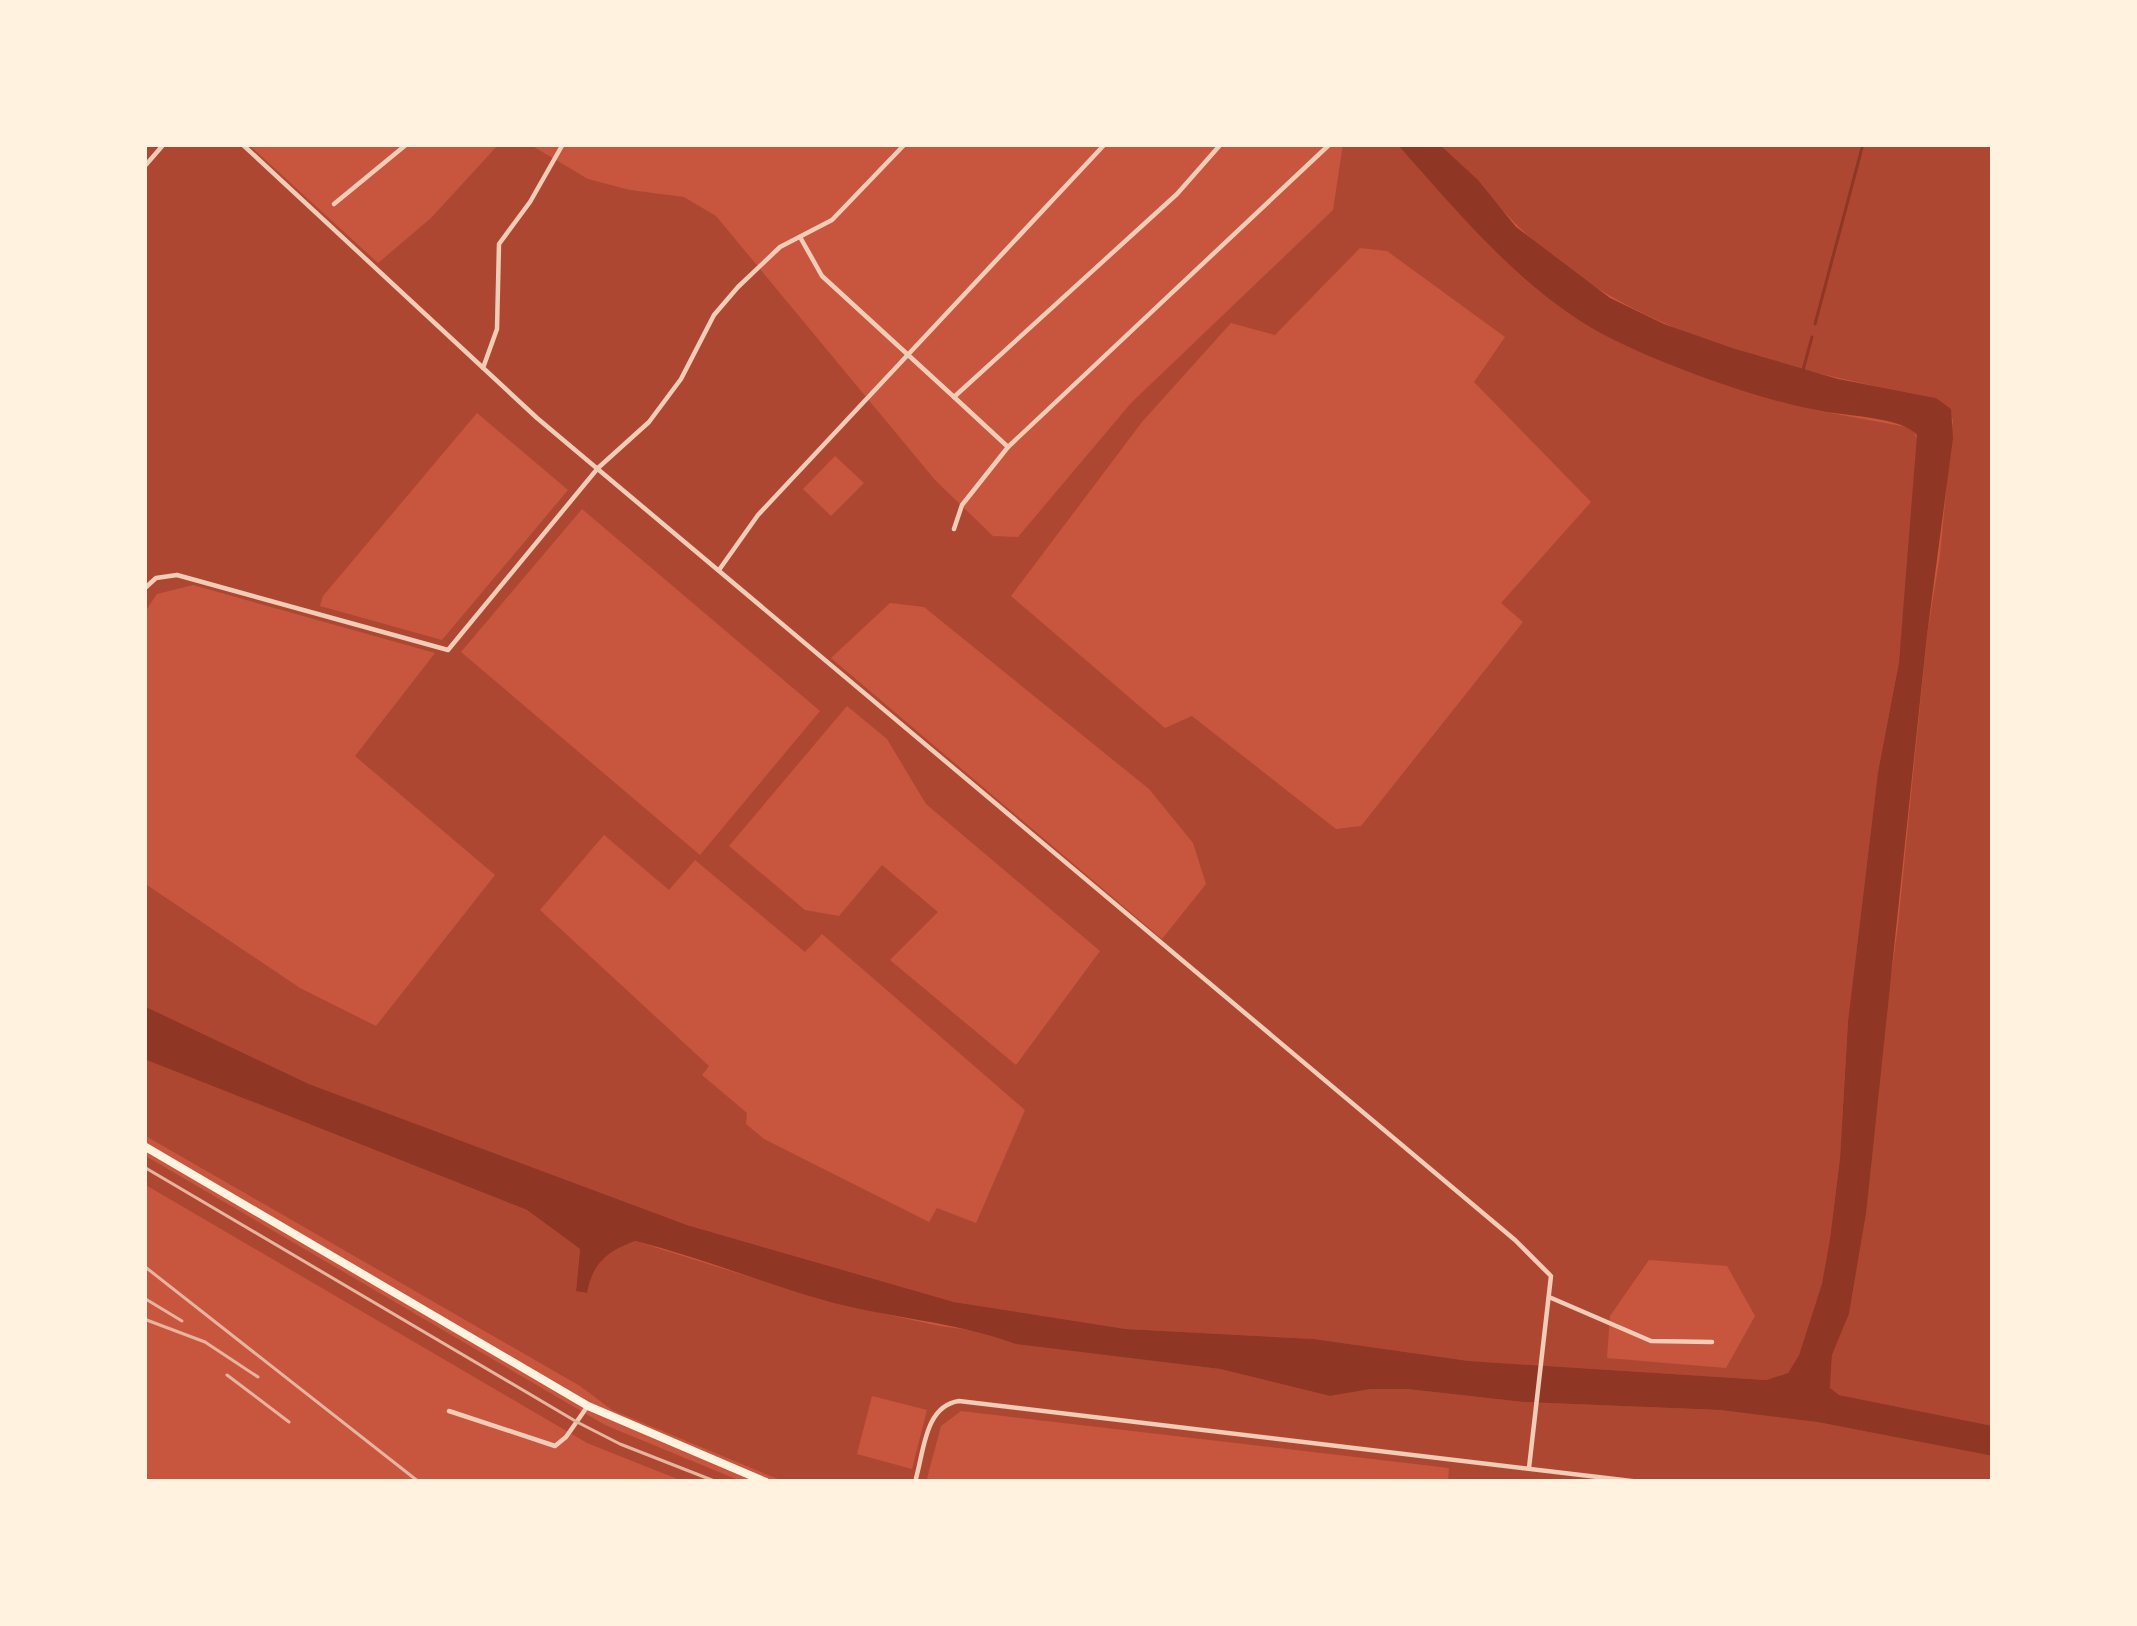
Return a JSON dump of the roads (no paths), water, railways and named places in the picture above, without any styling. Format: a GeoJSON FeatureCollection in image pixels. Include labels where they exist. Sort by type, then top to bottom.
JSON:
{"type":"FeatureCollection","features":[{"type":"Feature","properties":{"kind":"highway"},"geometry":{"type":"LineString","coordinates":[[144,1146],[588,1406],[766,1482]]}},
{"type":"Feature","properties":{"kind":"street"},"geometry":{"type":"LineString","coordinates":[[144,167],[164,144]]}},
{"type":"Feature","properties":{"kind":"street"},"geometry":{"type":"LineString","coordinates":[[242,144],[483,369],[842,679],[1515,1240],[1551,1276],[1529,1468]]}},
{"type":"Feature","properties":{"kind":"street"},"geometry":{"type":"LineString","coordinates":[[334,204],[407,144]]}},
{"type":"Feature","properties":{"kind":"street"},"geometry":{"type":"LineString","coordinates":[[483,369],[497,329],[499,244],[563,144]]}},
{"type":"Feature","properties":{"kind":"street"},"geometry":{"type":"LineString","coordinates":[[144,589],[161,576],[178,574],[448,650],[598,468],[637,437],[668,399],[714,316],[738,286],[780,247],[832,220],[905,144]]}},
{"type":"Feature","properties":{"kind":"street"},"geometry":{"type":"LineString","coordinates":[[719,570],[758,514],[1105,144]]}},
{"type":"Feature","properties":{"kind":"street"},"geometry":{"type":"LineString","coordinates":[[954,397],[1177,194],[1221,144]]}},
{"type":"Feature","properties":{"kind":"street"},"geometry":{"type":"LineString","coordinates":[[954,529],[962,506],[1009,447],[1330,144]]}},
{"type":"Feature","properties":{"kind":"street"},"geometry":{"type":"LineString","coordinates":[[800,237],[822,276],[1009,447]]}},
{"type":"Feature","properties":{"kind":"street"},"geometry":{"type":"LineString","coordinates":[[1549,1297],[1651,1341],[1712,1342]]}},
{"type":"Feature","properties":{"kind":"street"},"geometry":{"type":"LineString","coordinates":[[915,1482],[934,1414],[945,1404],[959,1401],[1640,1482]]}},
{"type":"Feature","properties":{"kind":"street"},"geometry":{"type":"LineString","coordinates":[[449,1411],[555,1446],[588,1406]]}},
{"type":"Feature","properties":{"kind":"waterway"},"geometry":{"type":"LineString","coordinates":[[1815,324],[1863,144]]}},
{"type":"Feature","properties":{"kind":"waterway"},"geometry":{"type":"LineString","coordinates":[[1803,370],[1812,337]]}},
{"type":"Feature","properties":{"kind":"tram line"},"geometry":{"type":"LineString","coordinates":[[144,1167],[577,1422],[717,1482]]}},
{"type":"Feature","properties":{"kind":"railway"},"geometry":{"type":"LineString","coordinates":[[144,1266],[419,1482]]}},
{"type":"Feature","properties":{"kind":"railway"},"geometry":{"type":"LineString","coordinates":[[144,1298],[182,1321]]}},
{"type":"Feature","properties":{"kind":"railway"},"geometry":{"type":"LineString","coordinates":[[144,1319],[205,1342],[258,1377]]}},
{"type":"Feature","properties":{"kind":"railway"},"geometry":{"type":"LineString","coordinates":[[227,1375],[289,1422]]}}]}
